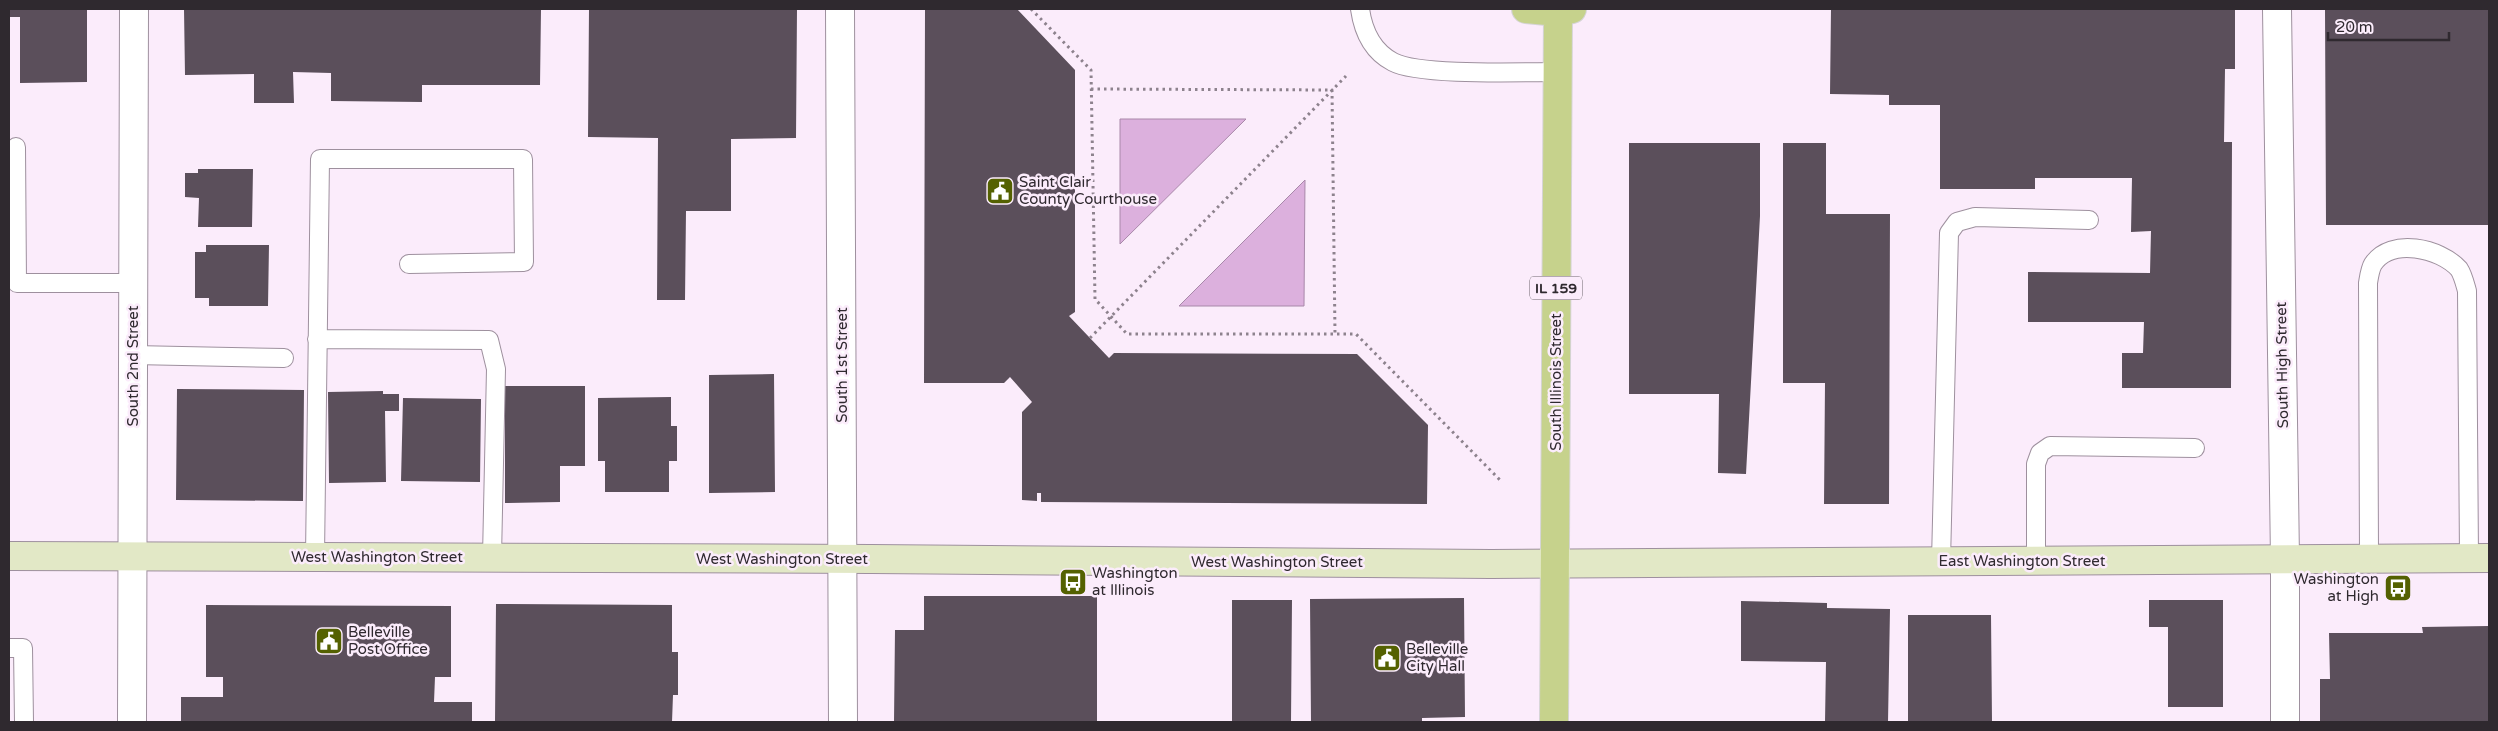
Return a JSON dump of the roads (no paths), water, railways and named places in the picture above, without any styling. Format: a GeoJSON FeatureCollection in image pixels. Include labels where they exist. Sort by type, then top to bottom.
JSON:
{"type":"FeatureCollection","features":[{"type":"Feature","properties":{"kind":"main road","name":"IL 159"},"geometry":{"type":"LineString","coordinates":[[1526,9],[1565,10]]}},
{"type":"Feature","properties":{"kind":"main road","name":"South Illinois Street"},"geometry":{"type":"LineString","coordinates":[[1554,722],[1558,72],[1565,10]]}},
{"type":"Feature","properties":{"kind":"main road","name":"West Washington Street"},"geometry":{"type":"LineString","coordinates":[[9,556],[1555,564]]}},
{"type":"Feature","properties":{"kind":"main road","name":"East Washington Street"},"geometry":{"type":"LineString","coordinates":[[1555,564],[2479,558]]}},
{"type":"Feature","properties":{"kind":"street","name":"South 2nd Street"},"geometry":{"type":"LineString","coordinates":[[132,722],[134,9]]}},
{"type":"Feature","properties":{"kind":"street","name":"South 1st Street"},"geometry":{"type":"LineString","coordinates":[[840,9],[844,722]]}},
{"type":"Feature","properties":{"kind":"street","name":"South High Street"},"geometry":{"type":"LineString","coordinates":[[2277,9],[2285,559],[2285,722]]}},
{"type":"Feature","properties":{"kind":"lane"},"geometry":{"type":"LineString","coordinates":[[1360,9],[1363,29],[1374,46],[1393,62],[1426,70],[1558,72]]}},
{"type":"Feature","properties":{"kind":"lane"},"geometry":{"type":"LineString","coordinates":[[16,147],[17,283],[133,283]]}},
{"type":"Feature","properties":{"kind":"lane"},"geometry":{"type":"LineString","coordinates":[[315,557],[320,159],[523,159],[524,262],[409,264]]}},
{"type":"Feature","properties":{"kind":"lane"},"geometry":{"type":"LineString","coordinates":[[1941,561],[1949,234],[1957,222],[1975,217],[2088,220]]}},
{"type":"Feature","properties":{"kind":"lane"},"geometry":{"type":"LineString","coordinates":[[2370,559],[2368,283],[2372,265],[2382,254],[2395,248],[2429,252],[2449,260],[2460,270],[2467,291],[2479,558]]}},
{"type":"Feature","properties":{"kind":"lane"},"geometry":{"type":"LineString","coordinates":[[317,339],[490,340],[496,369],[492,557]]}},
{"type":"Feature","properties":{"kind":"lane"},"geometry":{"type":"LineString","coordinates":[[133,355],[284,358]]}},
{"type":"Feature","properties":{"kind":"lane"},"geometry":{"type":"LineString","coordinates":[[2036,561],[2036,464],[2040,453],[2050,446],[2195,448]]}},
{"type":"Feature","properties":{"kind":"lane"},"geometry":{"type":"LineString","coordinates":[[9,648],[23,648],[24,722]]}},
{"type":"Feature","properties":{"kind":"place","name":"Saint Clair County Courthouse"},"geometry":{"type":"Point","coordinates":[1000,191]}},
{"type":"Feature","properties":{"kind":"place","name":"Washington at Illinois"},"geometry":{"type":"Point","coordinates":[1073,582]}},
{"type":"Feature","properties":{"kind":"place","name":"Washington at High"},"geometry":{"type":"Point","coordinates":[2398,588]}},
{"type":"Feature","properties":{"kind":"place","name":"Belleville Post Office"},"geometry":{"type":"Point","coordinates":[329,641]}},
{"type":"Feature","properties":{"kind":"place","name":"Belleville City Hall"},"geometry":{"type":"Point","coordinates":[1387,658]}}]}
